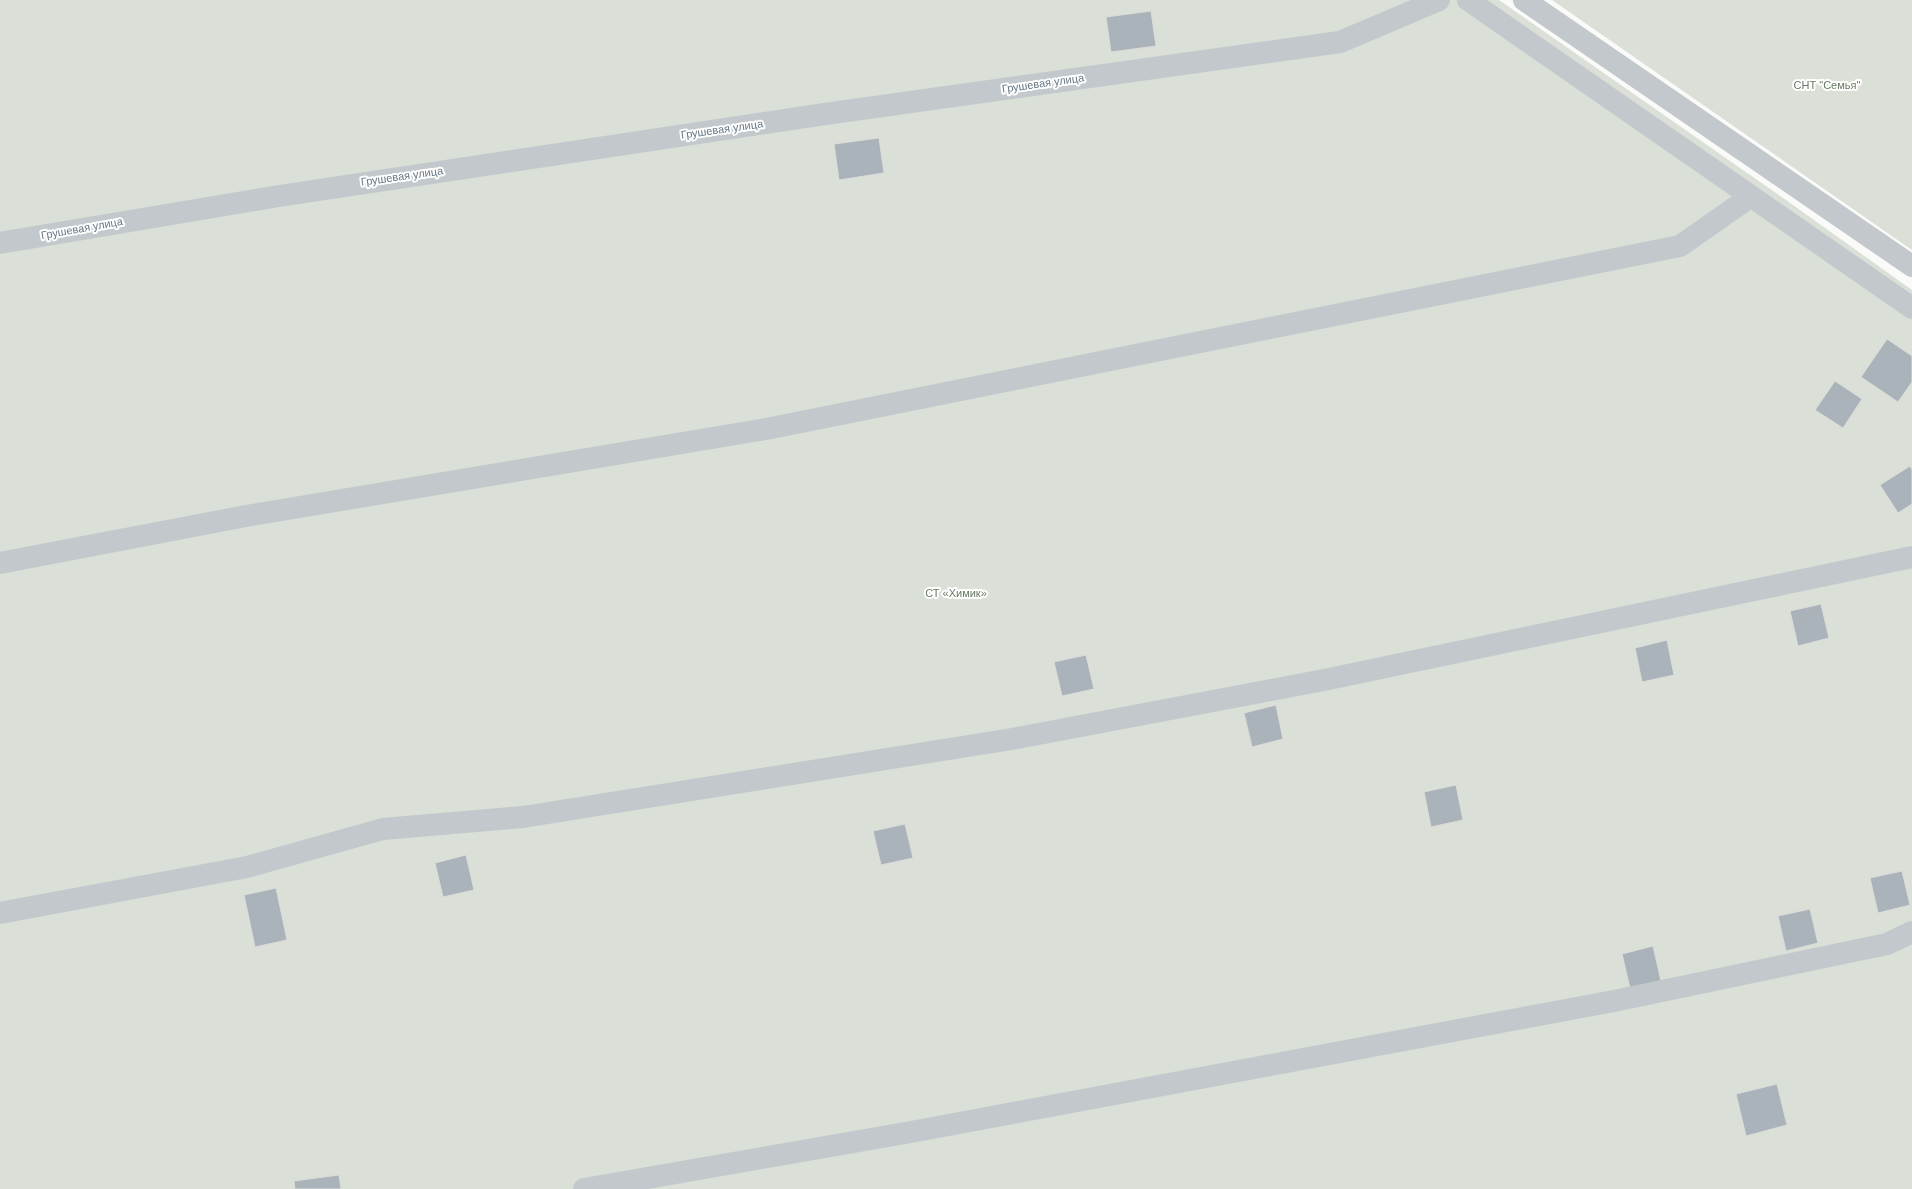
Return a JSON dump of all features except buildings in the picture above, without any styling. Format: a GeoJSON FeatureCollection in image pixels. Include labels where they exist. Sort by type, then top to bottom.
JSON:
{"type":"FeatureCollection","features":[{"type":"Feature","properties":{"kind":"street","name":"Грушевая улица"},"geometry":{"type":"LineString","coordinates":[[0,243],[286,194],[826,114],[1340,42],[1439,0]]}},
{"type":"Feature","properties":{"kind":"street"},"geometry":{"type":"LineString","coordinates":[[1468,0],[1912,308]]}},
{"type":"Feature","properties":{"kind":"street"},"geometry":{"type":"LineString","coordinates":[[1524,0],[1912,266]]}},
{"type":"Feature","properties":{"kind":"street"},"geometry":{"type":"LineString","coordinates":[[0,563],[254,514],[766,429],[1680,246],[1750,197]]}},
{"type":"Feature","properties":{"kind":"street"},"geometry":{"type":"LineString","coordinates":[[0,913],[247,867],[383,829],[523,817],[1012,740],[1324,680],[1912,557]]}},
{"type":"Feature","properties":{"kind":"street"},"geometry":{"type":"LineString","coordinates":[[584,1189],[918,1130],[1614,1001],[1887,944],[1912,932]]}},
{"type":"Feature","properties":{"kind":"green space","name":"СТ «Химик»"},"geometry":{"type":"Polygon","coordinates":[[[0,0],[1499,0],[1786,200],[1912,290],[1912,1189],[0,1189],[0,0]]]}},
{"type":"Feature","properties":{"kind":"green space","name":"СНТ \"Семья\""},"geometry":{"type":"Polygon","coordinates":[[[1552,0],[1912,0],[1912,250],[1552,0]]]}}]}
